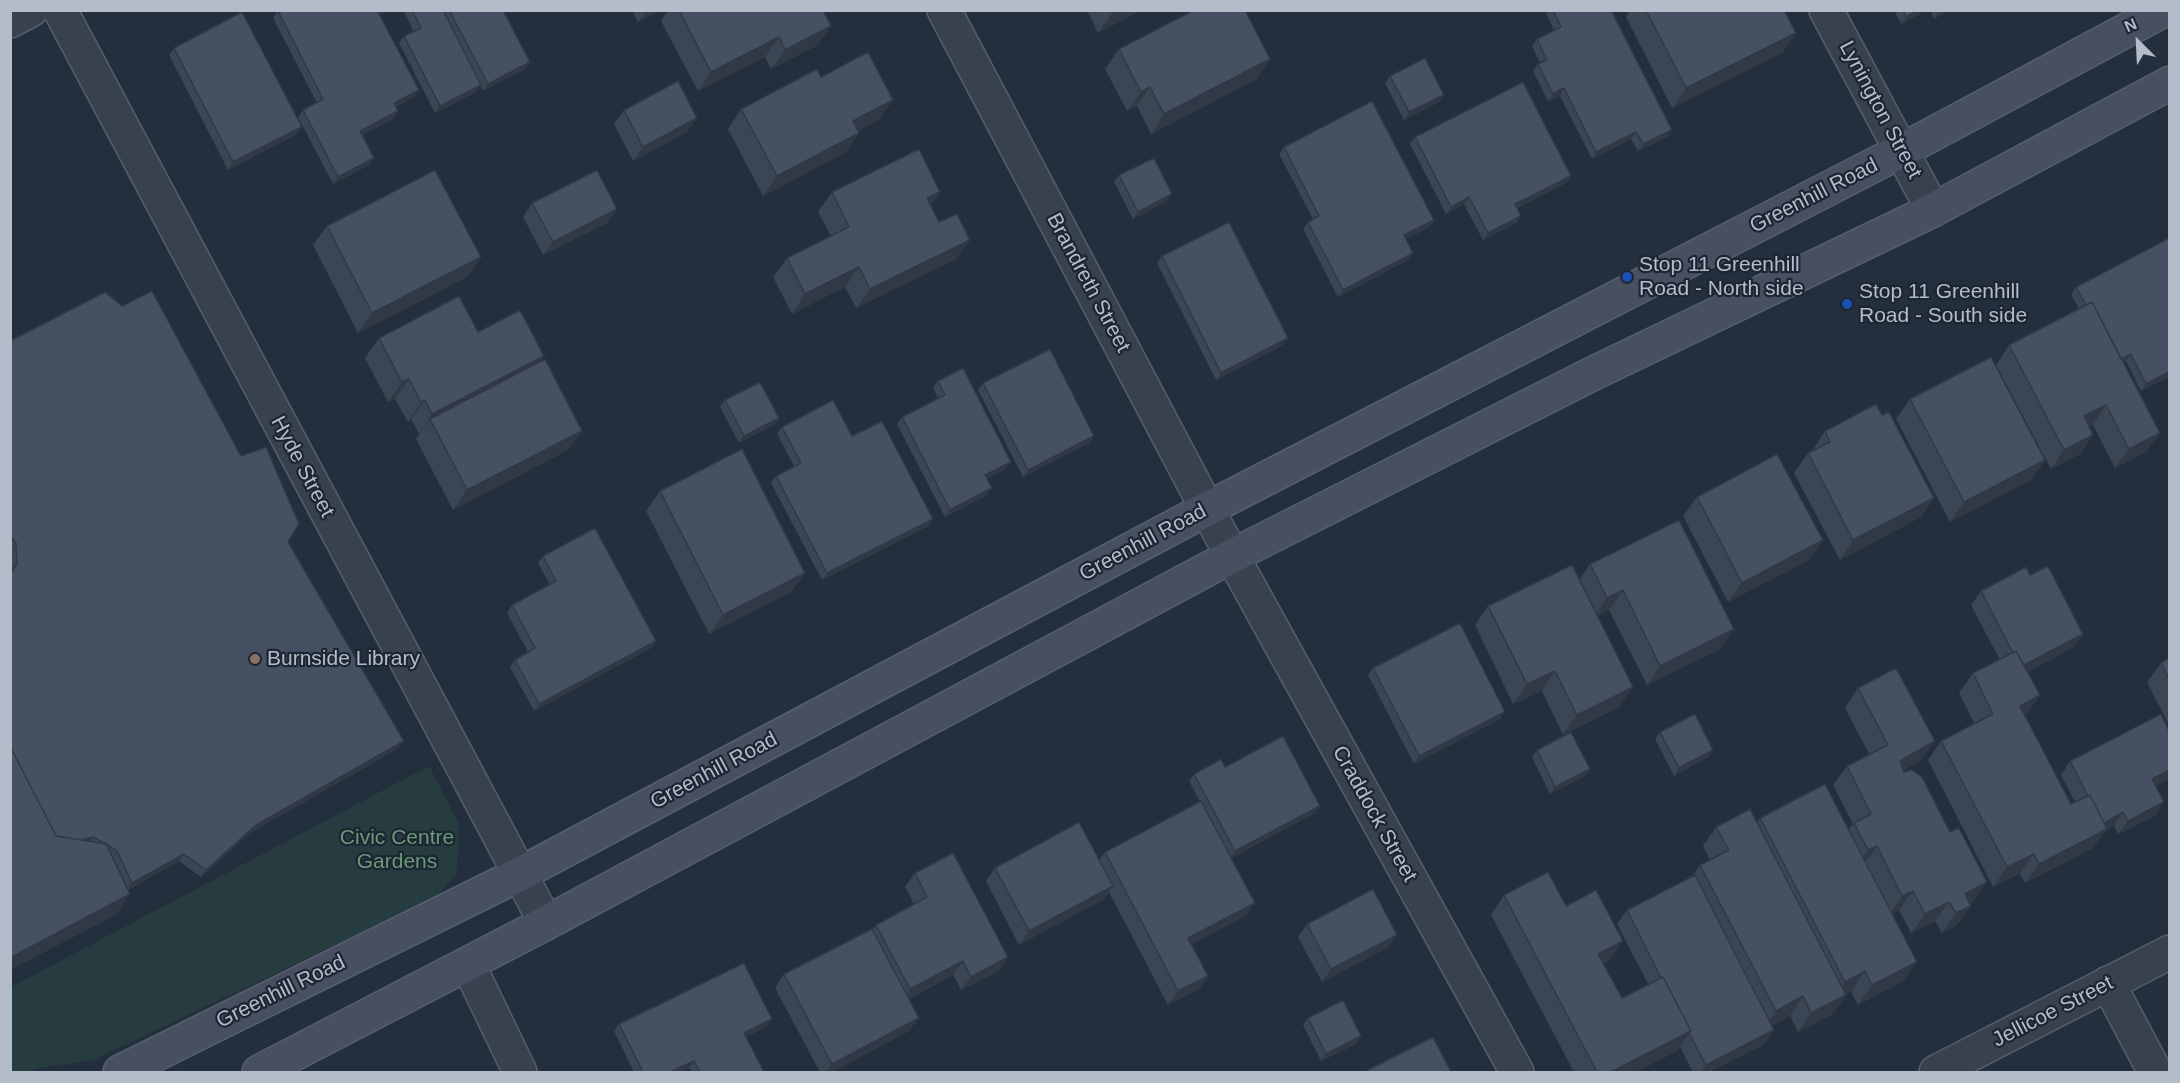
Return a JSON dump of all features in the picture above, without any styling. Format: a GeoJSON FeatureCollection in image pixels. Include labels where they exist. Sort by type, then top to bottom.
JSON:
{"type":"FeatureCollection","features":[{"type":"Feature","properties":{"kind":"main road","name":"Greenhill Road"},"geometry":{"type":"LineString","coordinates":[[120,1072],[519,874],[1207,509],[1901,151],[2164,10]]}},
{"type":"Feature","properties":{"kind":"main road"},"geometry":{"type":"LineString","coordinates":[[259,1072],[546,923],[1232,556],[1594,373],[1933,210],[2169,83]]}},
{"type":"Feature","properties":{"kind":"street"},"geometry":{"type":"LineString","coordinates":[[10,21],[31,10]]}},
{"type":"Feature","properties":{"kind":"street","name":"Hyde Street"},"geometry":{"type":"LineString","coordinates":[[60,10],[546,923]]}},
{"type":"Feature","properties":{"kind":"street","name":"Brandreth Street"},"geometry":{"type":"LineString","coordinates":[[944,10],[1232,556]]}},
{"type":"Feature","properties":{"kind":"street","name":"Lynington Street"},"geometry":{"type":"LineString","coordinates":[[1826,10],[1933,210]]}},
{"type":"Feature","properties":{"kind":"street","name":"Craddock Street"},"geometry":{"type":"LineString","coordinates":[[1232,556],[1517,1072]]}},
{"type":"Feature","properties":{"kind":"street","name":"Jellicoe Street"},"geometry":{"type":"LineString","coordinates":[[1936,1072],[2169,952]]}},
{"type":"Feature","properties":{"kind":"street"},"geometry":{"type":"LineString","coordinates":[[468,964],[520,1072]]}},
{"type":"Feature","properties":{"kind":"street"},"geometry":{"type":"LineString","coordinates":[[2108,983],[2156,1072]]}},
{"type":"Feature","properties":{"kind":"green space","name":"Civic Centre Gardens"},"geometry":{"type":"Polygon","coordinates":[[[429,766],[459,824],[456,874],[438,896],[93,1060],[38,1068],[29,1072],[11,1072],[11,987],[429,766]]]}},
{"type":"Feature","properties":{"kind":"building"},"geometry":{"type":"Polygon","coordinates":[[[377,10],[419,90],[394,103],[398,111],[360,131],[374,158],[338,177],[303,110],[323,99],[278,11],[377,10]]]}},
{"type":"Feature","properties":{"kind":"building"},"geometry":{"type":"Polygon","coordinates":[[[412,10],[443,10],[481,85],[440,106],[404,36],[421,28],[412,10]]]}},
{"type":"Feature","properties":{"kind":"building"},"geometry":{"type":"Polygon","coordinates":[[[449,10],[503,10],[530,62],[488,84],[449,10]]]}},
{"type":"Feature","properties":{"kind":"building"},"geometry":{"type":"Polygon","coordinates":[[[679,10],[823,10],[831,26],[785,50],[779,37],[711,72],[679,10]]]}},
{"type":"Feature","properties":{"kind":"building"},"geometry":{"type":"Polygon","coordinates":[[[1194,10],[1245,10],[1270,59],[1164,114],[1150,87],[1141,92],[1119,49],[1194,10]]]}},
{"type":"Feature","properties":{"kind":"building"},"geometry":{"type":"Polygon","coordinates":[[[1553,10],[1611,10],[1672,130],[1643,144],[1636,132],[1596,152],[1564,88],[1553,94],[1538,64],[1547,60],[1537,39],[1561,27],[1553,10]]]}},
{"type":"Feature","properties":{"kind":"building"},"geometry":{"type":"Polygon","coordinates":[[[1646,10],[1784,10],[1796,33],[1686,88],[1646,10]]]}},
{"type":"Feature","properties":{"kind":"building"},"geometry":{"type":"Polygon","coordinates":[[[1903,10],[1918,10],[1906,17],[1903,10]]]}},
{"type":"Feature","properties":{"kind":"building"},"geometry":{"type":"Polygon","coordinates":[[[242,12],[302,127],[233,162],[174,48],[242,12]]]}},
{"type":"Feature","properties":{"kind":"building"},"geometry":{"type":"Polygon","coordinates":[[[868,52],[893,100],[853,121],[859,133],[777,176],[741,109],[817,69],[821,77],[868,52]]]}},
{"type":"Feature","properties":{"kind":"building"},"geometry":{"type":"Polygon","coordinates":[[[1425,58],[1444,95],[1409,112],[1390,76],[1425,58]]]}},
{"type":"Feature","properties":{"kind":"building"},"geometry":{"type":"Polygon","coordinates":[[[678,81],[697,118],[643,147],[624,110],[678,81]]]}},
{"type":"Feature","properties":{"kind":"building"},"geometry":{"type":"Polygon","coordinates":[[[1523,82],[1571,176],[1515,204],[1521,216],[1488,233],[1469,197],[1451,207],[1415,137],[1523,82]]]}},
{"type":"Feature","properties":{"kind":"building"},"geometry":{"type":"Polygon","coordinates":[[[1372,101],[1434,220],[1404,235],[1413,253],[1343,290],[1308,222],[1319,216],[1284,147],[1372,101]]]}},
{"type":"Feature","properties":{"kind":"building"},"geometry":{"type":"Polygon","coordinates":[[[919,149],[940,192],[927,198],[939,222],[957,214],[970,240],[870,289],[859,267],[805,294],[787,258],[849,227],[832,192],[919,149]]]}},
{"type":"Feature","properties":{"kind":"building"},"geometry":{"type":"Polygon","coordinates":[[[1154,158],[1172,194],[1138,212],[1119,175],[1154,158]]]}},
{"type":"Feature","properties":{"kind":"building"},"geometry":{"type":"Polygon","coordinates":[[[435,170],[481,257],[372,313],[327,226],[435,170]]]}},
{"type":"Feature","properties":{"kind":"building"},"geometry":{"type":"Polygon","coordinates":[[[597,170],[617,209],[553,242],[532,203],[597,170]]]}},
{"type":"Feature","properties":{"kind":"building"},"geometry":{"type":"Polygon","coordinates":[[[1229,222],[1288,338],[1221,373],[1162,256],[1229,222]]]}},
{"type":"Feature","properties":{"kind":"building"},"geometry":{"type":"Polygon","coordinates":[[[2169,238],[2169,372],[2146,384],[2131,354],[2121,359],[2092,302],[2086,305],[2076,287],[2169,238]]]}},
{"type":"Feature","properties":{"kind":"building"},"geometry":{"type":"Polygon","coordinates":[[[152,291],[241,456],[266,447],[299,524],[288,542],[404,741],[256,825],[206,870],[184,854],[132,883],[117,851],[106,844],[93,837],[81,840],[56,836],[10,746],[10,575],[17,564],[16,543],[10,535],[10,341],[105,292],[122,306],[152,291]]]}},
{"type":"Feature","properties":{"kind":"building"},"geometry":{"type":"Polygon","coordinates":[[[459,296],[478,332],[520,310],[544,356],[432,414],[425,400],[421,402],[409,379],[402,382],[379,338],[459,296]]]}},
{"type":"Feature","properties":{"kind":"building"},"geometry":{"type":"Polygon","coordinates":[[[2092,302],[2160,433],[2129,449],[2106,405],[2084,416],[2093,435],[2064,450],[2009,345],[2092,302]]]}},
{"type":"Feature","properties":{"kind":"building"},"geometry":{"type":"Polygon","coordinates":[[[1050,349],[1094,436],[1028,470],[983,383],[1050,349]]]}},
{"type":"Feature","properties":{"kind":"building"},"geometry":{"type":"Polygon","coordinates":[[[1991,357],[2045,460],[1964,502],[1910,399],[1991,357]]]}},
{"type":"Feature","properties":{"kind":"building"},"geometry":{"type":"Polygon","coordinates":[[[545,359],[582,431],[467,490],[430,419],[545,359]]]}},
{"type":"Feature","properties":{"kind":"building"},"geometry":{"type":"Polygon","coordinates":[[[963,368],[1011,462],[985,475],[992,488],[950,510],[902,417],[945,395],[938,381],[963,368]]]}},
{"type":"Feature","properties":{"kind":"building"},"geometry":{"type":"Polygon","coordinates":[[[760,382],[779,418],[744,436],[725,400],[760,382]]]}},
{"type":"Feature","properties":{"kind":"building"},"geometry":{"type":"Polygon","coordinates":[[[833,400],[852,436],[882,421],[933,519],[827,573],[776,476],[801,463],[782,427],[833,400]]]}},
{"type":"Feature","properties":{"kind":"building"},"geometry":{"type":"Polygon","coordinates":[[[1876,404],[1882,415],[1889,412],[1934,498],[1853,540],[1808,453],[1830,442],[1825,431],[1876,404]]]}},
{"type":"Feature","properties":{"kind":"building"},"geometry":{"type":"Polygon","coordinates":[[[742,449],[805,573],[723,615],[660,491],[742,449]]]}},
{"type":"Feature","properties":{"kind":"building"},"geometry":{"type":"Polygon","coordinates":[[[1777,454],[1823,540],[1742,583],[1697,497],[1777,454]]]}},
{"type":"Feature","properties":{"kind":"building"},"geometry":{"type":"Polygon","coordinates":[[[1679,520],[1734,629],[1660,666],[1623,590],[1607,598],[1590,564],[1679,520]]]}},
{"type":"Feature","properties":{"kind":"building"},"geometry":{"type":"Polygon","coordinates":[[[595,528],[656,641],[539,704],[515,660],[535,648],[512,605],[556,581],[543,556],[595,528]]]}},
{"type":"Feature","properties":{"kind":"building"},"geometry":{"type":"Polygon","coordinates":[[[1572,565],[1633,687],[1577,715],[1555,671],[1527,684],[1488,606],[1572,565]]]}},
{"type":"Feature","properties":{"kind":"building"},"geometry":{"type":"Polygon","coordinates":[[[2048,566],[2083,634],[2024,665],[2016,651],[2013,653],[1981,591],[2026,567],[2030,575],[2048,566]]]}},
{"type":"Feature","properties":{"kind":"building"},"geometry":{"type":"Polygon","coordinates":[[[1460,623],[1505,712],[1419,756],[1373,668],[1460,623]]]}},
{"type":"Feature","properties":{"kind":"building"},"geometry":{"type":"Polygon","coordinates":[[[2016,651],[2040,695],[2020,706],[2071,804],[2090,795],[2107,829],[2039,864],[2034,854],[2007,867],[1941,741],[1993,714],[1973,673],[2016,651]]]}},
{"type":"Feature","properties":{"kind":"building"},"geometry":{"type":"Polygon","coordinates":[[[2169,658],[2169,679],[2161,663],[2169,658]]]}},
{"type":"Feature","properties":{"kind":"building"},"geometry":{"type":"Polygon","coordinates":[[[1896,668],[1935,741],[1900,761],[1904,772],[1912,770],[1922,777],[1950,832],[1959,828],[1987,882],[1965,894],[1971,906],[1956,913],[1949,902],[1925,914],[1913,891],[1902,896],[1877,846],[1868,850],[1854,823],[1871,814],[1847,766],[1888,745],[1858,688],[1896,668]]]}},
{"type":"Feature","properties":{"kind":"building"},"geometry":{"type":"Polygon","coordinates":[[[1695,714],[1713,750],[1679,768],[1660,732],[1695,714]]]}},
{"type":"Feature","properties":{"kind":"building"},"geometry":{"type":"Polygon","coordinates":[[[2161,714],[2169,731],[2169,770],[2152,779],[2164,802],[2128,821],[2123,812],[2104,823],[2070,761],[2161,714]]]}},
{"type":"Feature","properties":{"kind":"building"},"geometry":{"type":"Polygon","coordinates":[[[1571,732],[1590,769],[1555,787],[1537,750],[1571,732]]]}},
{"type":"Feature","properties":{"kind":"building"},"geometry":{"type":"Polygon","coordinates":[[[1283,736],[1320,806],[1235,851],[1194,774],[1221,759],[1225,767],[1283,736]]]}},
{"type":"Feature","properties":{"kind":"building"},"geometry":{"type":"Polygon","coordinates":[[[10,746],[56,836],[106,844],[130,894],[10,958],[10,746]]]}},
{"type":"Feature","properties":{"kind":"building"},"geometry":{"type":"Polygon","coordinates":[[[1825,784],[1917,962],[1872,985],[1865,971],[1845,982],[1760,818],[1825,784]]]}},
{"type":"Feature","properties":{"kind":"building"},"geometry":{"type":"Polygon","coordinates":[[[1201,801],[1255,903],[1188,938],[1208,976],[1178,991],[1105,852],[1201,801]]]}},
{"type":"Feature","properties":{"kind":"building"},"geometry":{"type":"Polygon","coordinates":[[[1750,809],[1846,995],[1811,1013],[1803,996],[1776,1011],[1700,865],[1729,850],[1716,827],[1750,809]]]}},
{"type":"Feature","properties":{"kind":"building"},"geometry":{"type":"Polygon","coordinates":[[[1079,822],[1113,886],[1029,931],[995,868],[1079,822]]]}},
{"type":"Feature","properties":{"kind":"building"},"geometry":{"type":"Polygon","coordinates":[[[953,853],[1008,957],[971,977],[963,961],[910,989],[876,925],[927,897],[915,873],[953,853]]]}},
{"type":"Feature","properties":{"kind":"building"},"geometry":{"type":"Polygon","coordinates":[[[1548,872],[1566,906],[1596,890],[1623,941],[1598,954],[1622,998],[1663,977],[1691,1031],[1611,1072],[1597,1072],[1504,895],[1548,872]]]}},
{"type":"Feature","properties":{"kind":"building"},"geometry":{"type":"Polygon","coordinates":[[[1695,875],[1774,1030],[1706,1065],[1689,1033],[1691,1031],[1627,910],[1695,875]]]}},
{"type":"Feature","properties":{"kind":"building"},"geometry":{"type":"Polygon","coordinates":[[[1373,889],[1397,935],[1331,969],[1307,924],[1373,889]]]}},
{"type":"Feature","properties":{"kind":"building"},"geometry":{"type":"Polygon","coordinates":[[[872,929],[919,1018],[832,1064],[784,974],[872,929]]]}},
{"type":"Feature","properties":{"kind":"building"},"geometry":{"type":"Polygon","coordinates":[[[744,963],[772,1019],[744,1033],[764,1072],[700,1072],[694,1061],[670,1072],[643,1072],[619,1024],[744,963]]]}},
{"type":"Feature","properties":{"kind":"building"},"geometry":{"type":"Polygon","coordinates":[[[1343,1000],[1361,1036],[1326,1054],[1308,1018],[1343,1000]]]}},
{"type":"Feature","properties":{"kind":"building"},"geometry":{"type":"Polygon","coordinates":[[[1433,1037],[1451,1072],[1364,1072],[1433,1037]]]}},
{"type":"Feature","properties":{"kind":"place","name":"Stop 11 Greenhill Road - North side"},"geometry":{"type":"Point","coordinates":[1627,277]}},
{"type":"Feature","properties":{"kind":"place","name":"Stop 11 Greenhill Road - South side"},"geometry":{"type":"Point","coordinates":[1847,304]}},
{"type":"Feature","properties":{"kind":"place","name":"Burnside Library"},"geometry":{"type":"Point","coordinates":[255,659]}}]}
